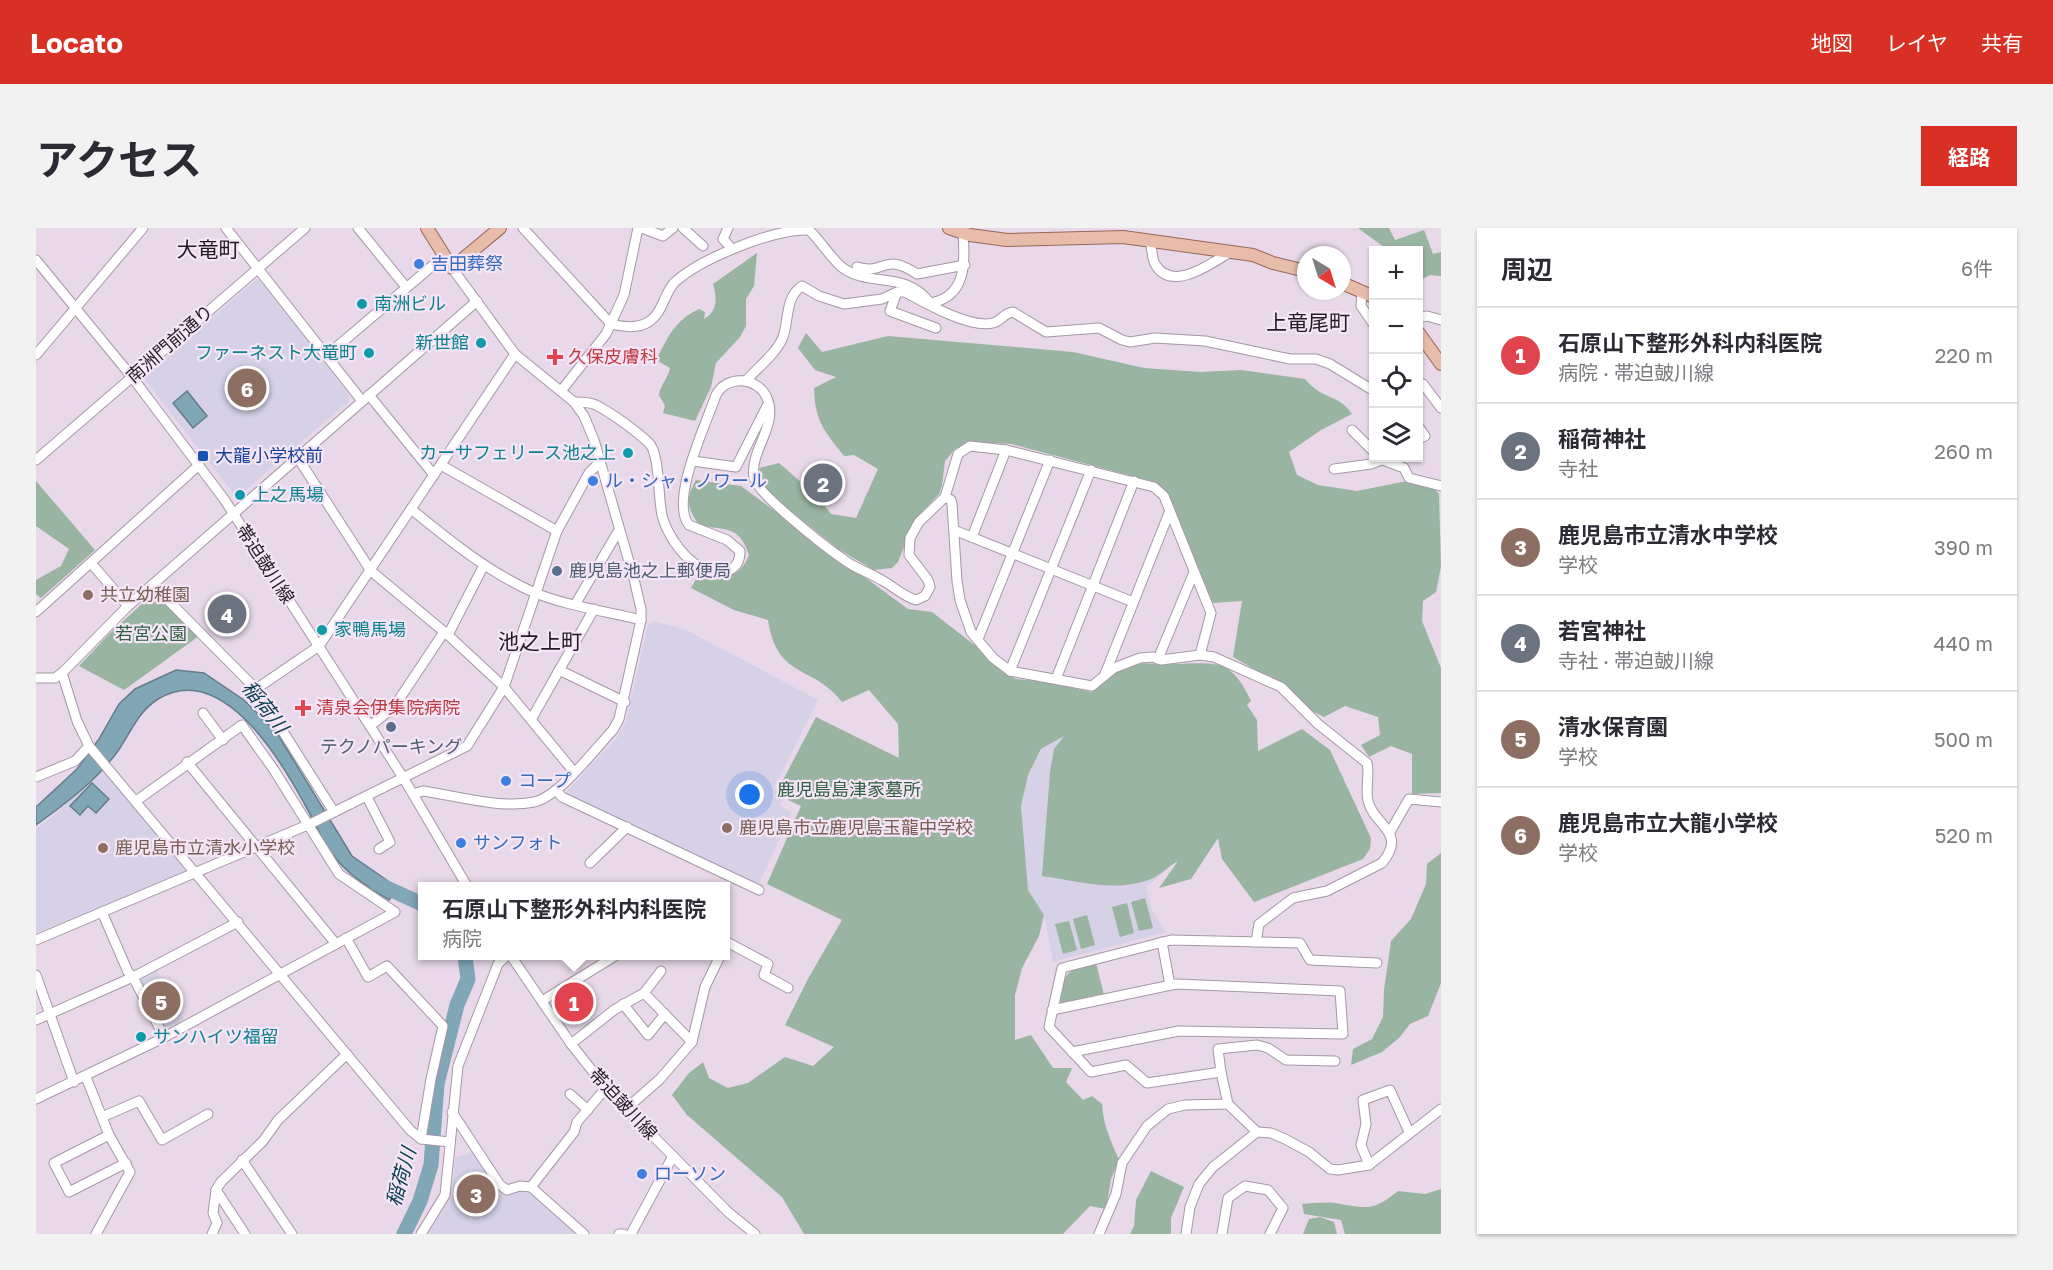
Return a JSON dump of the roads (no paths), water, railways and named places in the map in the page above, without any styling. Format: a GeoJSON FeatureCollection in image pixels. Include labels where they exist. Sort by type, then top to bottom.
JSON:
{"type":"FeatureCollection","features":[{"type":"Feature","properties":{"kind":"main road"},"geometry":{"type":"LineString","coordinates":[[427,228],[452,267],[500,228]]}},
{"type":"Feature","properties":{"kind":"main road"},"geometry":{"type":"LineString","coordinates":[[949,228],[1019,241],[1123,237],[1232,251],[1297,269]]}},
{"type":"Feature","properties":{"kind":"main road"},"geometry":{"type":"LineString","coordinates":[[1351,287],[1368,294]]}},
{"type":"Feature","properties":{"kind":"main road"},"geometry":{"type":"LineString","coordinates":[[1423,338],[1441,364]]}},
{"type":"Feature","properties":{"kind":"street"},"geometry":{"type":"LineString","coordinates":[[36,355],[143,228]]}},
{"type":"Feature","properties":{"kind":"street"},"geometry":{"type":"LineString","coordinates":[[226,228],[326,356],[434,475]]}},
{"type":"Feature","properties":{"kind":"street","name":"南洲門前通り"},"geometry":{"type":"LineString","coordinates":[[36,460],[305,228]]}},
{"type":"Feature","properties":{"kind":"street"},"geometry":{"type":"LineString","coordinates":[[358,228],[406,287]]}},
{"type":"Feature","properties":{"kind":"street"},"geometry":{"type":"LineString","coordinates":[[523,228],[610,324],[623,327],[649,322],[656,315],[675,283],[732,249],[776,231],[803,228],[814,235],[842,268],[871,278],[908,284],[921,291],[930,303]]}},
{"type":"Feature","properties":{"kind":"street"},"geometry":{"type":"LineString","coordinates":[[561,391],[606,334],[624,295],[640,228],[663,236],[674,228]]}},
{"type":"Feature","properties":{"kind":"street"},"geometry":{"type":"LineString","coordinates":[[682,228],[704,246]]}},
{"type":"Feature","properties":{"kind":"street"},"geometry":{"type":"LineString","coordinates":[[728,228],[723,239],[732,249]]}},
{"type":"Feature","properties":{"kind":"street"},"geometry":{"type":"LineString","coordinates":[[930,303],[940,301],[959,285],[965,265],[963,232]]}},
{"type":"Feature","properties":{"kind":"street"},"geometry":{"type":"LineString","coordinates":[[1150,241],[1155,264],[1165,274],[1175,278],[1196,272],[1232,251]]}},
{"type":"Feature","properties":{"kind":"street"},"geometry":{"type":"LineString","coordinates":[[326,356],[445,255]]}},
{"type":"Feature","properties":{"kind":"street","name":"帯迫皷川線"},"geometry":{"type":"LineString","coordinates":[[36,260],[132,377],[233,514],[404,779],[465,882]]}},
{"type":"Feature","properties":{"kind":"street"},"geometry":{"type":"LineString","coordinates":[[838,262],[868,271],[887,263],[902,264],[917,274],[965,265]]}},
{"type":"Feature","properties":{"kind":"street"},"geometry":{"type":"LineString","coordinates":[[413,794],[423,791],[491,801],[534,802],[556,790],[613,730],[625,702],[641,620],[639,595],[589,426],[574,402],[515,354],[452,267]]}},
{"type":"Feature","properties":{"kind":"street"},"geometry":{"type":"LineString","coordinates":[[746,381],[782,340],[791,298],[795,290],[802,286],[819,296],[844,304],[882,299],[897,292],[905,292],[954,316],[981,323],[996,322],[1005,314],[1013,312],[1046,332],[1099,328],[1131,342],[1155,338],[1203,340],[1290,359],[1316,359],[1330,364],[1369,389]]}},
{"type":"Feature","properties":{"kind":"street"},"geometry":{"type":"LineString","coordinates":[[897,292],[890,311],[936,328]]}},
{"type":"Feature","properties":{"kind":"street"},"geometry":{"type":"LineString","coordinates":[[1368,294],[1361,306],[1369,318]]}},
{"type":"Feature","properties":{"kind":"street"},"geometry":{"type":"LineString","coordinates":[[36,678],[55,678],[62,673],[128,606],[477,301]]}},
{"type":"Feature","properties":{"kind":"street"},"geometry":{"type":"LineString","coordinates":[[1423,317],[1441,320]]}},
{"type":"Feature","properties":{"kind":"street"},"geometry":{"type":"LineString","coordinates":[[256,689],[319,646],[515,354]]}},
{"type":"Feature","properties":{"kind":"street"},"geometry":{"type":"LineString","coordinates":[[574,402],[595,404],[649,443],[654,454],[662,514],[671,537],[685,554],[706,570],[728,571],[735,567],[740,559],[740,551],[734,544],[701,531],[685,520],[682,507],[693,461],[720,389],[729,381],[746,381],[763,392],[769,404],[769,421],[754,470],[759,487],[836,554],[909,598],[921,599],[929,592],[930,586],[909,555],[910,538],[919,522],[945,497],[958,454],[970,446],[1006,450],[1050,460],[1134,481],[1160,491],[1211,613],[1200,656]]}},
{"type":"Feature","properties":{"kind":"street"},"geometry":{"type":"LineString","coordinates":[[1423,387],[1441,408]]}},
{"type":"Feature","properties":{"kind":"street"},"geometry":{"type":"LineString","coordinates":[[693,461],[736,467],[769,404]]}},
{"type":"Feature","properties":{"kind":"street"},"geometry":{"type":"LineString","coordinates":[[1353,430],[1369,447]]}},
{"type":"Feature","properties":{"kind":"street"},"geometry":{"type":"LineString","coordinates":[[972,537],[1006,450]]}},
{"type":"Feature","properties":{"kind":"street"},"geometry":{"type":"LineString","coordinates":[[298,458],[371,571],[446,633],[504,687],[532,718],[574,772]]}},
{"type":"Feature","properties":{"kind":"street"},"geometry":{"type":"LineString","coordinates":[[978,639],[1050,460]]}},
{"type":"Feature","properties":{"kind":"street"},"geometry":{"type":"LineString","coordinates":[[36,940],[310,825],[467,746],[504,687],[534,592],[557,531],[589,473],[600,462]]}},
{"type":"Feature","properties":{"kind":"street"},"geometry":{"type":"LineString","coordinates":[[1334,469],[1369,462]]}},
{"type":"Feature","properties":{"kind":"street"},"geometry":{"type":"LineString","coordinates":[[1389,462],[1404,468],[1409,478],[1441,486]]}},
{"type":"Feature","properties":{"kind":"street"},"geometry":{"type":"LineString","coordinates":[[36,612],[199,465]]}},
{"type":"Feature","properties":{"kind":"street"},"geometry":{"type":"LineString","coordinates":[[441,465],[557,531]]}},
{"type":"Feature","properties":{"kind":"street"},"geometry":{"type":"LineString","coordinates":[[1010,671],[1091,470]]}},
{"type":"Feature","properties":{"kind":"street"},"geometry":{"type":"LineString","coordinates":[[1056,679],[1134,481]]}},
{"type":"Feature","properties":{"kind":"street"},"geometry":{"type":"LineString","coordinates":[[945,497],[951,500],[952,504],[960,600],[971,632],[993,658],[1010,671],[1092,686],[1129,662],[1147,657],[1214,657],[1281,687],[1318,724],[1362,757],[1369,771],[1368,801],[1390,832],[1392,846],[1382,863],[1327,891],[1293,898],[1259,924],[1256,942]]}},
{"type":"Feature","properties":{"kind":"street"},"geometry":{"type":"LineString","coordinates":[[411,509],[484,565],[534,592],[641,620]]}},
{"type":"Feature","properties":{"kind":"street"},"geometry":{"type":"LineString","coordinates":[[1105,676],[1169,513]]}},
{"type":"Feature","properties":{"kind":"street"},"geometry":{"type":"LineString","coordinates":[[576,603],[619,530]]}},
{"type":"Feature","properties":{"kind":"street"},"geometry":{"type":"LineString","coordinates":[[954,530],[1133,602]]}},
{"type":"Feature","properties":{"kind":"street"},"geometry":{"type":"LineString","coordinates":[[91,562],[128,606]]}},
{"type":"Feature","properties":{"kind":"street"},"geometry":{"type":"LineString","coordinates":[[370,726],[394,707],[446,633],[484,565]]}},
{"type":"Feature","properties":{"kind":"street"},"geometry":{"type":"LineString","coordinates":[[1158,658],[1194,572]]}},
{"type":"Feature","properties":{"kind":"street"},"geometry":{"type":"LineString","coordinates":[[153,585],[256,689],[333,813]]}},
{"type":"Feature","properties":{"kind":"street"},"geometry":{"type":"LineString","coordinates":[[532,718],[594,609]]}},
{"type":"Feature","properties":{"kind":"street"},"geometry":{"type":"LineString","coordinates":[[559,670],[625,702]]}},
{"type":"Feature","properties":{"kind":"street"},"geometry":{"type":"LineString","coordinates":[[62,673],[77,721],[89,746],[410,1130],[423,1139],[448,1142]]}},
{"type":"Feature","properties":{"kind":"street"},"geometry":{"type":"LineString","coordinates":[[203,713],[223,740]]}},
{"type":"Feature","properties":{"kind":"street"},"geometry":{"type":"LineString","coordinates":[[36,1099],[86,1077],[164,1037],[396,912],[339,874],[310,825],[242,725],[223,740],[187,762],[136,801]]}},
{"type":"Feature","properties":{"kind":"street"},"geometry":{"type":"LineString","coordinates":[[36,777],[75,761],[89,746]]}},
{"type":"Feature","properties":{"kind":"street"},"geometry":{"type":"LineString","coordinates":[[187,762],[336,944]]}},
{"type":"Feature","properties":{"kind":"street"},"geometry":{"type":"LineString","coordinates":[[556,790],[562,797],[759,890]]}},
{"type":"Feature","properties":{"kind":"street"},"geometry":{"type":"LineString","coordinates":[[367,796],[390,842],[378,849]]}},
{"type":"Feature","properties":{"kind":"street"},"geometry":{"type":"LineString","coordinates":[[1390,832],[1409,799],[1441,802]]}},
{"type":"Feature","properties":{"kind":"street"},"geometry":{"type":"LineString","coordinates":[[590,863],[627,827]]}},
{"type":"Feature","properties":{"kind":"street"},"geometry":{"type":"LineString","coordinates":[[102,912],[128,972],[133,977],[164,1037]]}},
{"type":"Feature","properties":{"kind":"street"},"geometry":{"type":"LineString","coordinates":[[36,1020],[133,977],[238,922]]}},
{"type":"Feature","properties":{"kind":"street"},"geometry":{"type":"LineString","coordinates":[[346,939],[368,977],[387,966],[443,1026],[431,1079],[423,1139]]}},
{"type":"Feature","properties":{"kind":"street"},"geometry":{"type":"LineString","coordinates":[[1162,942],[1170,985]]}},
{"type":"Feature","properties":{"kind":"street"},"geometry":{"type":"LineString","coordinates":[[1221,1072],[1147,1083],[1126,1065],[1091,1072],[1049,1027],[1062,968],[1162,942],[1300,943],[1310,960],[1377,963]]}},
{"type":"Feature","properties":{"kind":"street"},"geometry":{"type":"LineString","coordinates":[[730,945],[768,964],[764,975],[788,988]]}},
{"type":"Feature","properties":{"kind":"street"},"geometry":{"type":"LineString","coordinates":[[421,1234],[445,1195],[448,1142],[458,1066],[498,964],[502,960]]}},
{"type":"Feature","properties":{"kind":"street","name":"帯迫皷川線"},"geometry":{"type":"LineString","coordinates":[[514,960],[571,1044],[606,1088],[728,1212],[755,1234]]}},
{"type":"Feature","properties":{"kind":"street"},"geometry":{"type":"LineString","coordinates":[[542,1001],[609,960]]}},
{"type":"Feature","properties":{"kind":"street"},"geometry":{"type":"LineString","coordinates":[[627,1108],[660,1079],[692,1042],[705,987],[718,960]]}},
{"type":"Feature","properties":{"kind":"street"},"geometry":{"type":"LineString","coordinates":[[571,1044],[623,1004],[644,993],[661,971]]}},
{"type":"Feature","properties":{"kind":"street"},"geometry":{"type":"LineString","coordinates":[[36,975],[74,1082]]}},
{"type":"Feature","properties":{"kind":"street"},"geometry":{"type":"LineString","coordinates":[[1052,1010],[1170,985],[1340,991],[1344,1034],[1179,1031],[1072,1052]]}},
{"type":"Feature","properties":{"kind":"street"},"geometry":{"type":"LineString","coordinates":[[644,993],[692,1042]]}},
{"type":"Feature","properties":{"kind":"street"},"geometry":{"type":"LineString","coordinates":[[623,1004],[648,1035],[665,1014]]}},
{"type":"Feature","properties":{"kind":"street"},"geometry":{"type":"LineString","coordinates":[[1335,1061],[1286,1060],[1268,1048],[1257,1045],[1218,1049],[1228,1104],[1257,1132],[1271,1133],[1285,1139],[1309,1152],[1330,1169],[1338,1170],[1369,1165],[1441,1109]]}},
{"type":"Feature","properties":{"kind":"street"},"geometry":{"type":"LineString","coordinates":[[212,1234],[217,1223],[213,1213],[216,1190],[242,1160],[263,1141],[278,1120],[347,1054]]}},
{"type":"Feature","properties":{"kind":"street"},"geometry":{"type":"LineString","coordinates":[[86,1077],[109,1135],[130,1172],[96,1234]]}},
{"type":"Feature","properties":{"kind":"street"},"geometry":{"type":"LineString","coordinates":[[531,1186],[574,1132],[577,1122],[606,1088]]}},
{"type":"Feature","properties":{"kind":"street"},"geometry":{"type":"LineString","coordinates":[[1369,1165],[1361,1145],[1365,1124],[1362,1100],[1390,1090],[1409,1132]]}},
{"type":"Feature","properties":{"kind":"street"},"geometry":{"type":"LineString","coordinates":[[570,1094],[588,1110]]}},
{"type":"Feature","properties":{"kind":"street"},"geometry":{"type":"LineString","coordinates":[[102,1117],[139,1101],[162,1140],[208,1114]]}},
{"type":"Feature","properties":{"kind":"street"},"geometry":{"type":"LineString","coordinates":[[1099,1234],[1116,1194],[1122,1163],[1147,1126],[1168,1109],[1185,1105],[1228,1104]]}},
{"type":"Feature","properties":{"kind":"street"},"geometry":{"type":"LineString","coordinates":[[452,1112],[500,1185],[507,1190],[520,1186],[531,1186],[584,1234]]}},
{"type":"Feature","properties":{"kind":"street"},"geometry":{"type":"LineString","coordinates":[[1186,1234],[1190,1207],[1199,1184],[1213,1167],[1257,1132]]}},
{"type":"Feature","properties":{"kind":"street"},"geometry":{"type":"LineString","coordinates":[[109,1135],[54,1163],[69,1192],[126,1163]]}},
{"type":"Feature","properties":{"kind":"street"},"geometry":{"type":"LineString","coordinates":[[631,1234],[673,1156]]}},
{"type":"Feature","properties":{"kind":"street"},"geometry":{"type":"LineString","coordinates":[[242,1160],[292,1234]]}},
{"type":"Feature","properties":{"kind":"street"},"geometry":{"type":"LineString","coordinates":[[1222,1234],[1228,1198],[1245,1186],[1268,1190],[1283,1208],[1270,1234]]}},
{"type":"Feature","properties":{"kind":"street"},"geometry":{"type":"LineString","coordinates":[[216,1190],[245,1234]]}},
{"type":"Feature","properties":{"kind":"water"},"geometry":{"type":"Polygon","coordinates":[[[187,391],[207,416],[193,428],[173,403],[187,391]]]}},
{"type":"Feature","properties":{"kind":"water"},"geometry":{"type":"Polygon","coordinates":[[[176,670],[204,673],[244,700],[277,733],[352,856],[398,888],[389,900],[352,875],[333,855],[280,762],[245,719],[225,703],[204,693],[181,691],[158,699],[151,704],[140,715],[120,748],[102,770],[70,800],[36,825],[36,807],[77,769],[99,739],[119,704],[135,689],[176,670]]]}},
{"type":"Feature","properties":{"kind":"water"},"geometry":{"type":"Polygon","coordinates":[[[92,783],[109,799],[96,813],[88,806],[80,815],[70,806],[92,783]]]}},
{"type":"Feature","properties":{"kind":"waterway","name":"稲荷川"},"geometry":{"type":"LineString","coordinates":[[376,883],[418,902]]}},
{"type":"Feature","properties":{"kind":"waterway","name":"稲荷川"},"geometry":{"type":"LineString","coordinates":[[404,1234],[420,1201],[431,1165],[437,1084],[457,1005],[468,979],[466,960]]}},
{"type":"Feature","properties":{"kind":"place","name":"吉田葬祭"},"geometry":{"type":"Point","coordinates":[419,264]}},
{"type":"Feature","properties":{"kind":"place","name":"南洲ビル"},"geometry":{"type":"Point","coordinates":[362,304]}},
{"type":"Feature","properties":{"kind":"place","name":"新世館"},"geometry":{"type":"Point","coordinates":[481,343]}},
{"type":"Feature","properties":{"kind":"place","name":"ファーネスト大竜町"},"geometry":{"type":"Point","coordinates":[369,353]}},
{"type":"Feature","properties":{"kind":"place","name":"久保皮膚科"},"geometry":{"type":"Point","coordinates":[555,357]}},
{"type":"Feature","properties":{"kind":"place","name":"鹿児島市立大龍小学校"},"geometry":{"type":"Point","coordinates":[247,388]}},
{"type":"Feature","properties":{"kind":"place","name":"カーサフェリース池之上"},"geometry":{"type":"Point","coordinates":[628,453]}},
{"type":"Feature","properties":{"kind":"place","name":"大龍小学校前"},"geometry":{"type":"Point","coordinates":[203,456]}},
{"type":"Feature","properties":{"kind":"place","name":"ル・シャ・ノワール"},"geometry":{"type":"Point","coordinates":[593,481]}},
{"type":"Feature","properties":{"kind":"place","name":"稲荷神社"},"geometry":{"type":"Point","coordinates":[823,483]}},
{"type":"Feature","properties":{"kind":"place","name":"上之馬場"},"geometry":{"type":"Point","coordinates":[240,495]}},
{"type":"Feature","properties":{"kind":"place","name":"鹿児島池之上郵便局"},"geometry":{"type":"Point","coordinates":[557,571]}},
{"type":"Feature","properties":{"kind":"place","name":"共立幼稚園"},"geometry":{"type":"Point","coordinates":[88,595]}},
{"type":"Feature","properties":{"kind":"place","name":"若宮神社"},"geometry":{"type":"Point","coordinates":[227,614]}},
{"type":"Feature","properties":{"kind":"place","name":"家鴨馬場"},"geometry":{"type":"Point","coordinates":[322,630]}},
{"type":"Feature","properties":{"kind":"place","name":"清泉会伊集院病院"},"geometry":{"type":"Point","coordinates":[303,708]}},
{"type":"Feature","properties":{"kind":"place","name":"テクノパーキング"},"geometry":{"type":"Point","coordinates":[391,727]}},
{"type":"Feature","properties":{"kind":"place","name":"コープ"},"geometry":{"type":"Point","coordinates":[506,781]}},
{"type":"Feature","properties":{"kind":"place","name":"鹿児島市立鹿児島玉龍中学校"},"geometry":{"type":"Point","coordinates":[727,828]}},
{"type":"Feature","properties":{"kind":"place","name":"サンフォト"},"geometry":{"type":"Point","coordinates":[461,843]}},
{"type":"Feature","properties":{"kind":"place","name":"鹿児島市立清水小学校"},"geometry":{"type":"Point","coordinates":[103,848]}},
{"type":"Feature","properties":{"kind":"place","name":"清水保育園"},"geometry":{"type":"Point","coordinates":[161,1001]}},
{"type":"Feature","properties":{"kind":"place","name":"石原山下整形外科内科医院"},"geometry":{"type":"Point","coordinates":[574,1002]}},
{"type":"Feature","properties":{"kind":"place","name":"サンハイツ福留"},"geometry":{"type":"Point","coordinates":[141,1037]}},
{"type":"Feature","properties":{"kind":"place","name":"ローソン"},"geometry":{"type":"Point","coordinates":[642,1174]}},
{"type":"Feature","properties":{"kind":"place","name":"鹿児島市立清水中学校"},"geometry":{"type":"Point","coordinates":[476,1194]}},
{"type":"Feature","properties":{"kind":"district","name":"大竜町"},"geometry":{"type":"Point","coordinates":[208,250]}},
{"type":"Feature","properties":{"kind":"district","name":"上竜尾町"},"geometry":{"type":"Point","coordinates":[1308,323]}},
{"type":"Feature","properties":{"kind":"district","name":"池之上町"},"geometry":{"type":"Point","coordinates":[540,642]}},
{"type":"Feature","properties":{"kind":"park label","name":"若宮公園"},"geometry":{"type":"Point","coordinates":[151,634]}},
{"type":"Feature","properties":{"kind":"park label","name":"鹿児島島津家墓所"},"geometry":{"type":"Point","coordinates":[849,790]}}]}
